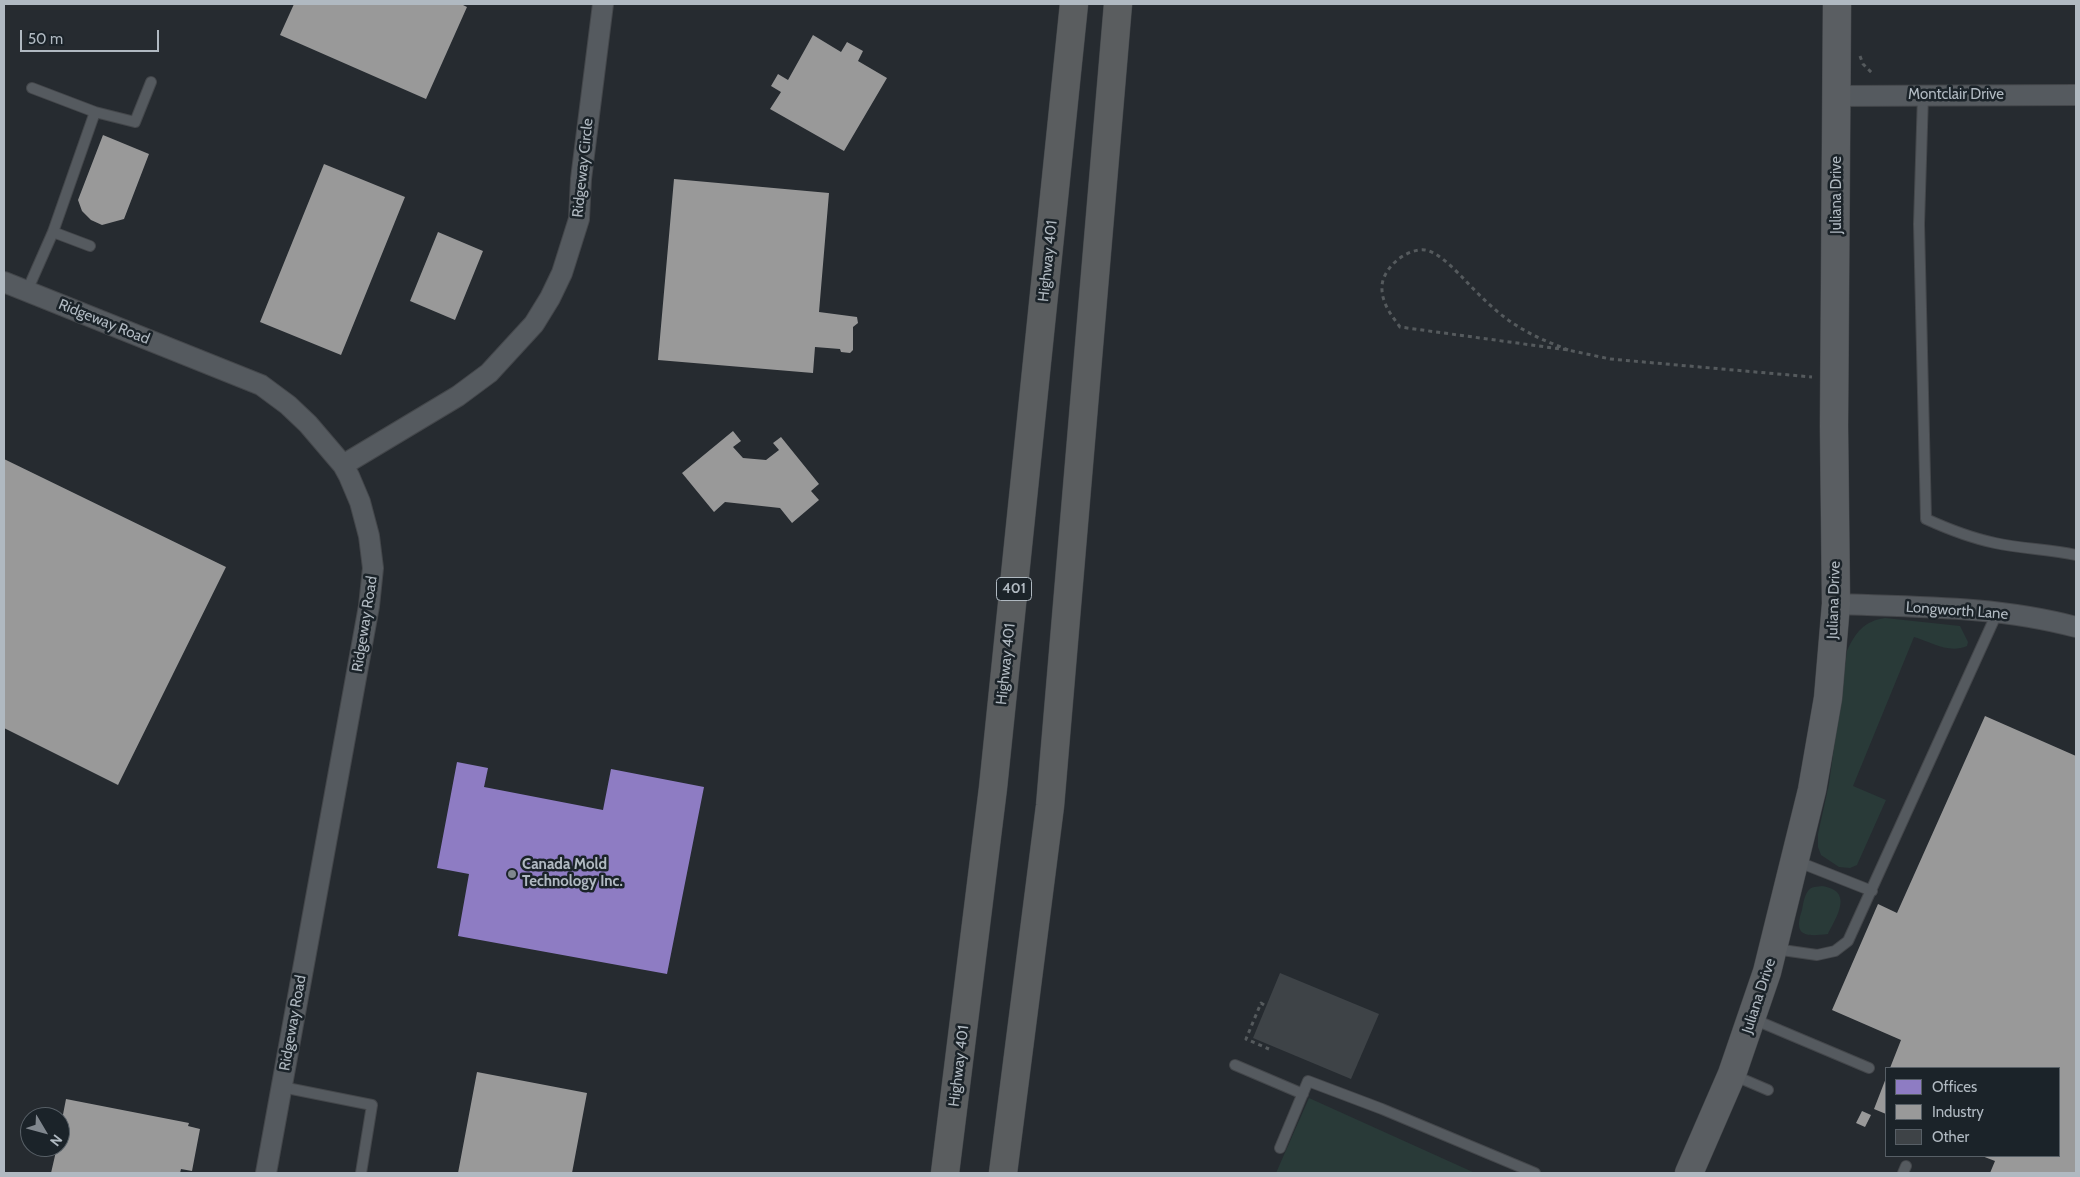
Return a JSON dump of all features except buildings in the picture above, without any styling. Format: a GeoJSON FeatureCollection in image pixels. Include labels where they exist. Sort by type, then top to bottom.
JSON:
{"type":"FeatureCollection","features":[{"type":"Feature","properties":{"kind":"highway","name":"Highway 401"},"geometry":{"type":"LineString","coordinates":[[945,1173],[994,788],[1074,4]]}},
{"type":"Feature","properties":{"kind":"highway"},"geometry":{"type":"LineString","coordinates":[[1003,1173],[1050,806],[1118,4]]}},
{"type":"Feature","properties":{"kind":"street","name":"Ridgeway Circle"},"geometry":{"type":"LineString","coordinates":[[343,465],[458,396],[489,374],[534,324],[550,298],[562,273],[579,219],[581,179],[602,4]]}},
{"type":"Feature","properties":{"kind":"street","name":"Juliana Drive"},"geometry":{"type":"LineString","coordinates":[[1689,1173],[1732,1074],[1774,949],[1822,743],[1828,698],[1836,604],[1837,4]]}},
{"type":"Feature","properties":{"kind":"street","name":"Montclair Drive"},"geometry":{"type":"LineString","coordinates":[[1837,96],[2076,95]]}},
{"type":"Feature","properties":{"kind":"street","name":"Ridgeway Road"},"geometry":{"type":"LineString","coordinates":[[4,282],[261,385],[288,405],[308,424],[343,465],[360,502],[369,536],[373,568],[361,652],[266,1173]]}},
{"type":"Feature","properties":{"kind":"street","name":"Longworth Lane"},"geometry":{"type":"LineString","coordinates":[[1836,604],[1958,609],[2051,620],[2076,627]]}},
{"type":"Feature","properties":{"kind":"lane"},"geometry":{"type":"LineString","coordinates":[[32,88],[95,112],[136,122],[151,82]]}},
{"type":"Feature","properties":{"kind":"lane"},"geometry":{"type":"LineString","coordinates":[[1922,96],[1919,224],[1926,519],[1954,532],[1996,543],[2076,555]]}},
{"type":"Feature","properties":{"kind":"lane"},"geometry":{"type":"LineString","coordinates":[[27,291],[53,232],[95,112]]}},
{"type":"Feature","properties":{"kind":"lane"},"geometry":{"type":"LineString","coordinates":[[53,232],[90,246]]}},
{"type":"Feature","properties":{"kind":"lane"},"geometry":{"type":"LineString","coordinates":[[1774,949],[1817,955],[1835,951],[1848,941],[1997,613]]}},
{"type":"Feature","properties":{"kind":"lane"},"geometry":{"type":"LineString","coordinates":[[1796,861],[1872,891]]}},
{"type":"Feature","properties":{"kind":"lane"},"geometry":{"type":"LineString","coordinates":[[1752,1019],[1869,1068]]}},
{"type":"Feature","properties":{"kind":"lane"},"geometry":{"type":"LineString","coordinates":[[1235,1065],[1303,1094]]}},
{"type":"Feature","properties":{"kind":"lane"},"geometry":{"type":"LineString","coordinates":[[1732,1074],[1768,1090]]}},
{"type":"Feature","properties":{"kind":"lane"},"geometry":{"type":"LineString","coordinates":[[1280,1148],[1308,1081],[1382,1109],[1535,1173]]}},
{"type":"Feature","properties":{"kind":"lane"},"geometry":{"type":"LineString","coordinates":[[282,1088],[372,1105],[361,1173]]}},
{"type":"Feature","properties":{"kind":"path"},"geometry":{"type":"LineString","coordinates":[[1568,350],[1526,331],[1505,317],[1481,297],[1446,262],[1425,250],[1408,253],[1388,268],[1382,286],[1387,310],[1400,327],[1568,350],[1610,359],[1835,379]]}},
{"type":"Feature","properties":{"kind":"path"},"geometry":{"type":"LineString","coordinates":[[1264,1005],[1261,1003],[1246,1039],[1269,1049]]}},
{"type":"Feature","properties":{"kind":"shaded area"},"geometry":{"type":"Polygon","coordinates":[[[1885,618],[1960,626],[1968,642],[1967,646],[1954,649],[1914,637],[1853,786],[1886,800],[1857,865],[1850,868],[1839,867],[1821,855],[1818,847],[1818,834],[1829,784],[1847,651],[1861,629],[1871,622],[1885,618]]]}},
{"type":"Feature","properties":{"kind":"shaded area"},"geometry":{"type":"Polygon","coordinates":[[[1822,886],[1838,893],[1840,905],[1838,912],[1828,934],[1807,935],[1800,930],[1799,925],[1805,898],[1809,889],[1822,886]]]}},
{"type":"Feature","properties":{"kind":"shaded area"},"geometry":{"type":"Polygon","coordinates":[[[1309,1098],[1475,1173],[1276,1173],[1309,1098]]]}},
{"type":"Feature","properties":{"kind":"place","name":"Canada Mold Technology Inc."},"geometry":{"type":"Point","coordinates":[512,874]}}]}
